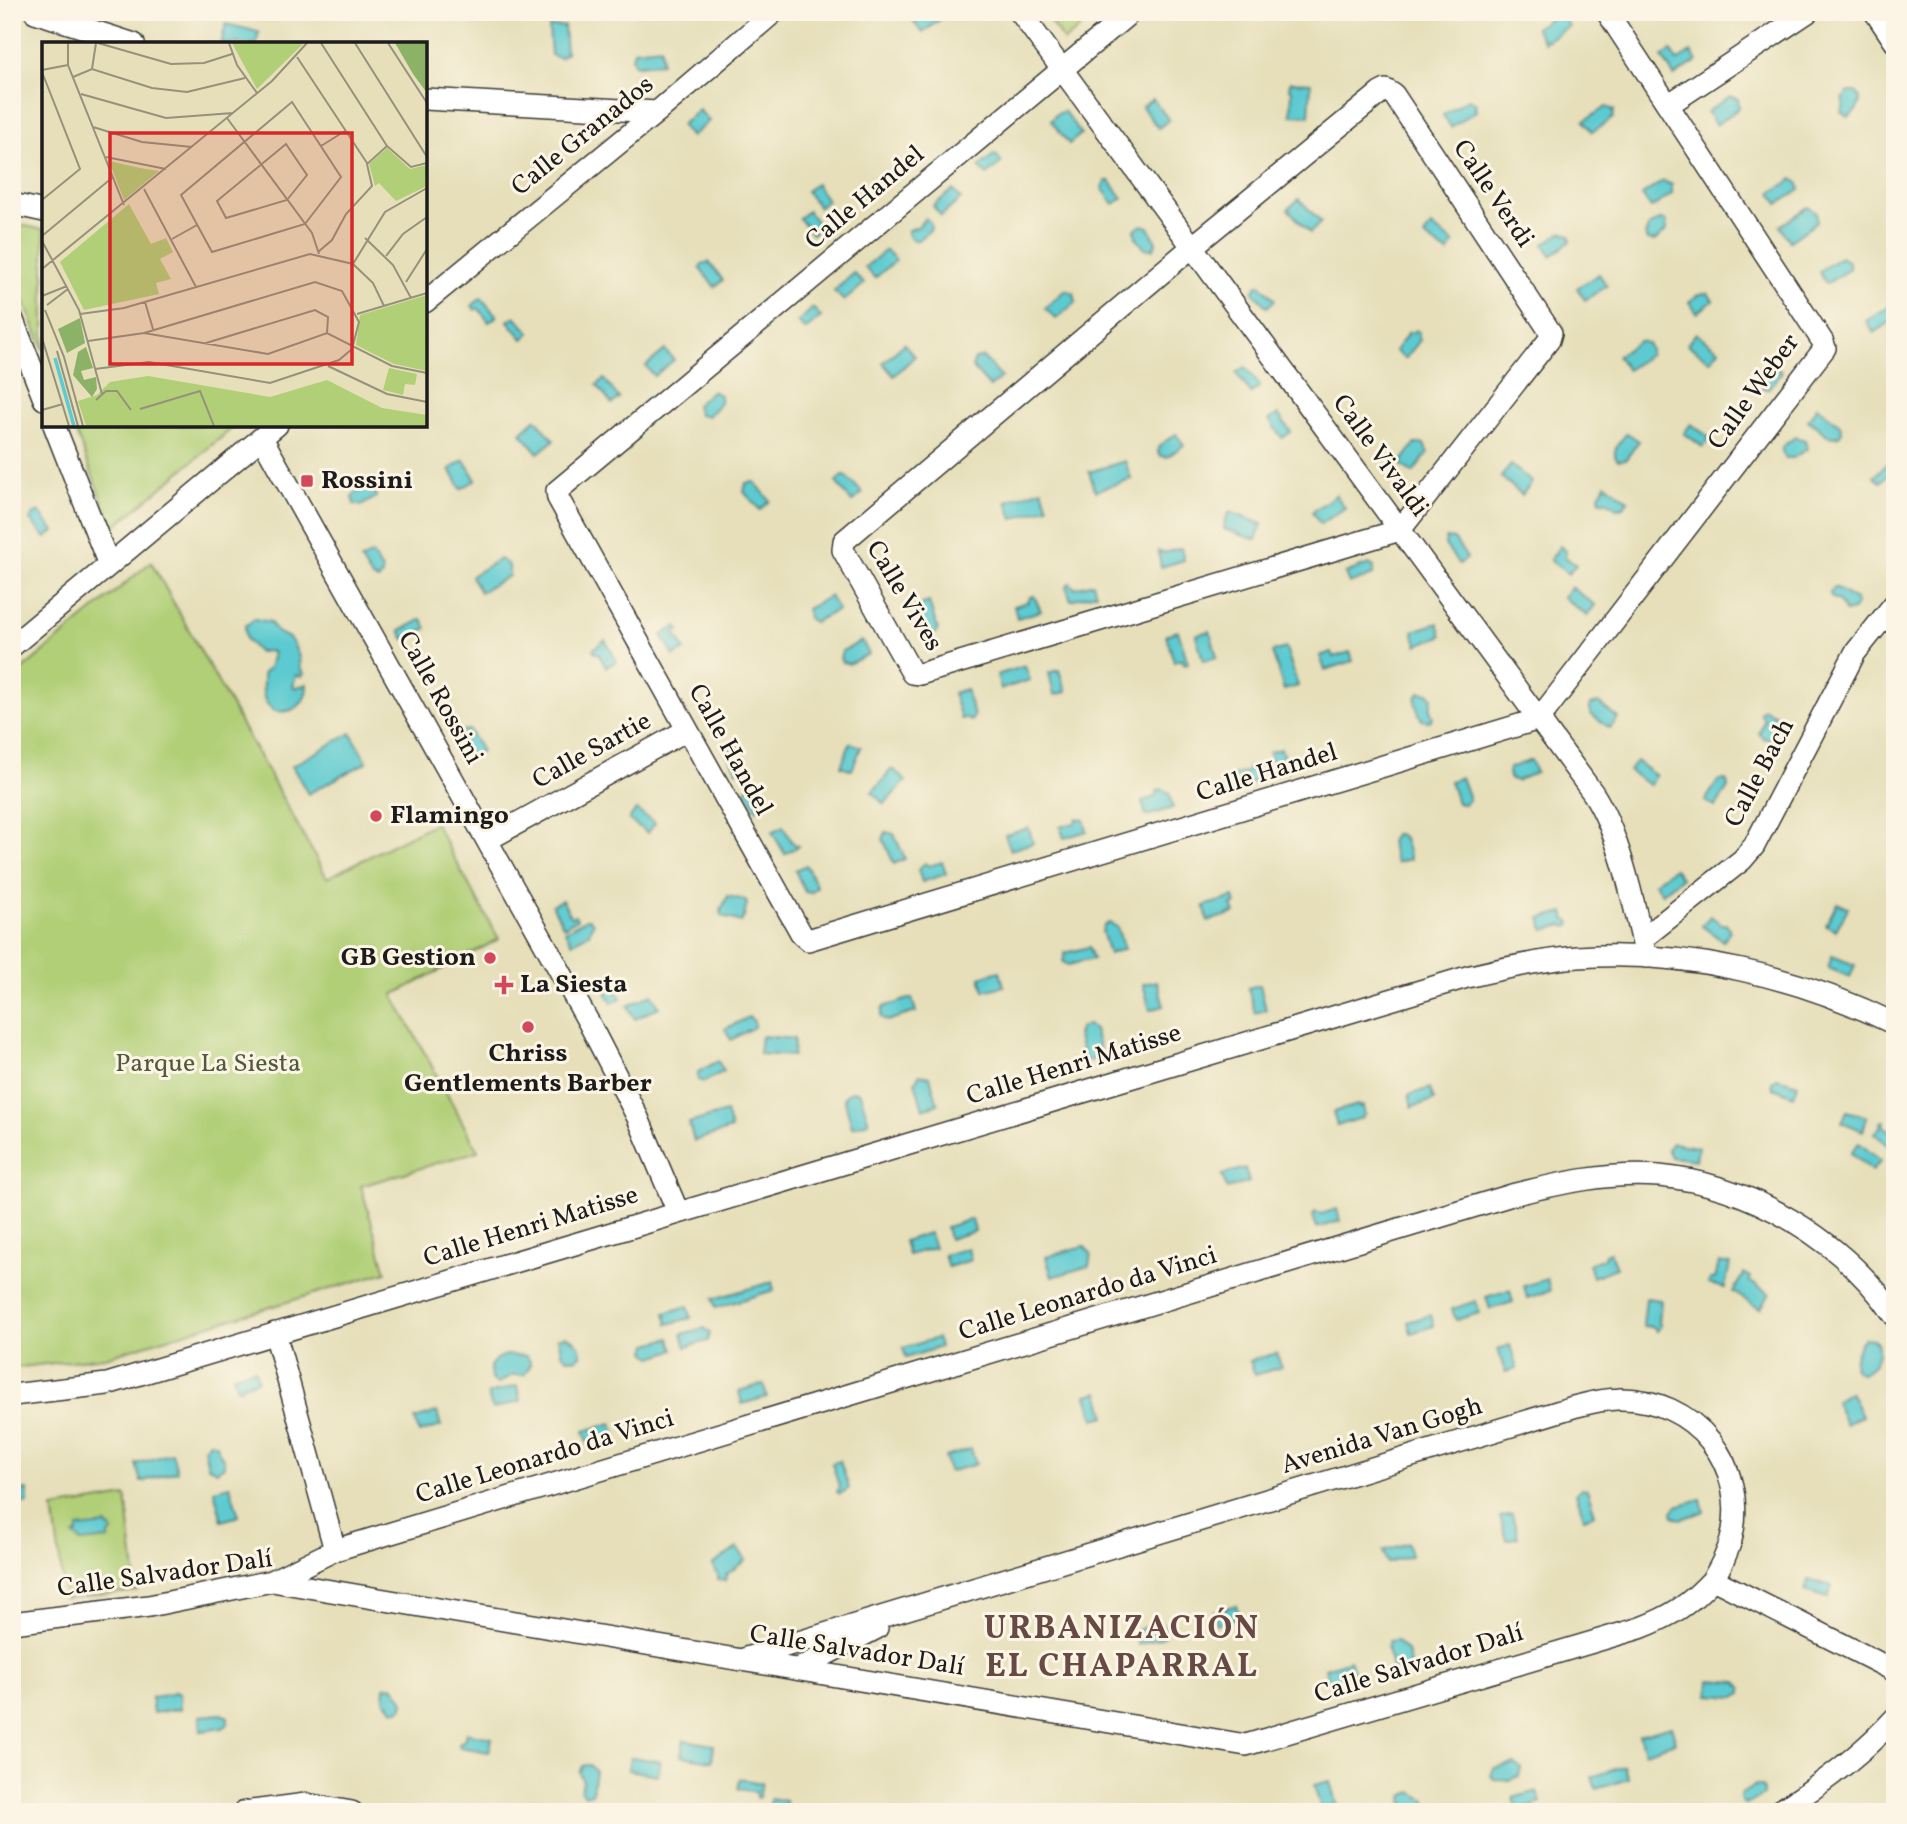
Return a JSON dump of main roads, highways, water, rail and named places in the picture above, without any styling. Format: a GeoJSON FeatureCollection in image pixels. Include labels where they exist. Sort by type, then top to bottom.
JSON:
{"type":"FeatureCollection","features":[{"type":"Feature","properties":{"kind":"water"},"geometry":{"type":"Polygon","coordinates":[[[927,12],[949,12],[923,33],[914,23],[927,12]]]}},
{"type":"Feature","properties":{"kind":"water"},"geometry":{"type":"Polygon","coordinates":[[[1560,12],[1569,26],[1544,42],[1535,28],[1560,12]]]}},
{"type":"Feature","properties":{"kind":"water"},"geometry":{"type":"Polygon","coordinates":[[[226,24],[259,32],[256,42],[221,42],[226,24]]]}},
{"type":"Feature","properties":{"kind":"water"},"geometry":{"type":"Polygon","coordinates":[[[564,26],[566,53],[560,58],[551,55],[549,27],[564,26]]]}},
{"type":"Feature","properties":{"kind":"water"},"geometry":{"type":"Polygon","coordinates":[[[661,47],[662,63],[635,65],[632,58],[634,50],[661,47]]]}},
{"type":"Feature","properties":{"kind":"water"},"geometry":{"type":"Polygon","coordinates":[[[1671,51],[1677,61],[1691,52],[1697,61],[1674,76],[1662,57],[1671,51]]]}},
{"type":"Feature","properties":{"kind":"water"},"geometry":{"type":"Polygon","coordinates":[[[1290,82],[1311,83],[1309,116],[1291,115],[1290,82]]]}},
{"type":"Feature","properties":{"kind":"water"},"geometry":{"type":"Polygon","coordinates":[[[1849,92],[1856,92],[1860,102],[1848,117],[1841,112],[1844,106],[1843,98],[1849,92]]]}},
{"type":"Feature","properties":{"kind":"water"},"geometry":{"type":"Polygon","coordinates":[[[1730,96],[1738,99],[1739,108],[1716,125],[1707,112],[1730,96]]]}},
{"type":"Feature","properties":{"kind":"water"},"geometry":{"type":"Polygon","coordinates":[[[1153,99],[1169,120],[1158,128],[1142,107],[1153,99]]]}},
{"type":"Feature","properties":{"kind":"water"},"geometry":{"type":"Polygon","coordinates":[[[1468,99],[1475,102],[1476,111],[1451,127],[1443,115],[1468,99]]]}},
{"type":"Feature","properties":{"kind":"water"},"geometry":{"type":"Polygon","coordinates":[[[1606,107],[1614,110],[1613,118],[1592,132],[1584,121],[1606,107]]]}},
{"type":"Feature","properties":{"kind":"water"},"geometry":{"type":"Polygon","coordinates":[[[699,110],[709,121],[691,137],[681,125],[699,110]]]}},
{"type":"Feature","properties":{"kind":"water"},"geometry":{"type":"Polygon","coordinates":[[[1064,111],[1081,134],[1069,144],[1051,121],[1056,114],[1064,111]]]}},
{"type":"Feature","properties":{"kind":"water"},"geometry":{"type":"Polygon","coordinates":[[[995,154],[1002,162],[987,175],[979,167],[995,154]]]}},
{"type":"Feature","properties":{"kind":"water"},"geometry":{"type":"Polygon","coordinates":[[[1793,179],[1799,184],[1800,190],[1778,204],[1771,193],[1793,179]]]}},
{"type":"Feature","properties":{"kind":"water"},"geometry":{"type":"Polygon","coordinates":[[[1106,181],[1110,181],[1123,198],[1114,204],[1102,188],[1106,181]]]}},
{"type":"Feature","properties":{"kind":"water"},"geometry":{"type":"Polygon","coordinates":[[[1663,181],[1672,185],[1672,194],[1651,208],[1642,195],[1663,181]]]}},
{"type":"Feature","properties":{"kind":"water"},"geometry":{"type":"Polygon","coordinates":[[[816,184],[827,200],[819,207],[806,191],[816,184]]]}},
{"type":"Feature","properties":{"kind":"water"},"geometry":{"type":"Polygon","coordinates":[[[953,190],[961,199],[941,216],[933,206],[953,190]]]}},
{"type":"Feature","properties":{"kind":"water"},"geometry":{"type":"Polygon","coordinates":[[[1299,199],[1321,222],[1310,233],[1288,209],[1299,199]]]}},
{"type":"Feature","properties":{"kind":"water"},"geometry":{"type":"Polygon","coordinates":[[[1808,207],[1817,212],[1817,222],[1790,241],[1780,226],[1808,207]]]}},
{"type":"Feature","properties":{"kind":"water"},"geometry":{"type":"Polygon","coordinates":[[[808,211],[820,227],[812,234],[799,218],[808,211]]]}},
{"type":"Feature","properties":{"kind":"water"},"geometry":{"type":"Polygon","coordinates":[[[925,218],[930,222],[931,229],[918,240],[912,239],[908,230],[918,227],[925,218]]]}},
{"type":"Feature","properties":{"kind":"water"},"geometry":{"type":"Polygon","coordinates":[[[1660,220],[1666,221],[1667,230],[1655,241],[1647,240],[1645,235],[1649,226],[1660,220]]]}},
{"type":"Feature","properties":{"kind":"water"},"geometry":{"type":"Polygon","coordinates":[[[1142,225],[1149,227],[1156,242],[1154,249],[1145,249],[1136,237],[1135,229],[1142,225]]]}},
{"type":"Feature","properties":{"kind":"water"},"geometry":{"type":"Polygon","coordinates":[[[1431,226],[1454,243],[1448,253],[1424,236],[1431,226]]]}},
{"type":"Feature","properties":{"kind":"water"},"geometry":{"type":"Polygon","coordinates":[[[1562,232],[1570,235],[1571,241],[1551,256],[1544,244],[1562,232]]]}},
{"type":"Feature","properties":{"kind":"water"},"geometry":{"type":"Polygon","coordinates":[[[886,250],[896,260],[875,278],[865,267],[886,250]]]}},
{"type":"Feature","properties":{"kind":"water"},"geometry":{"type":"Polygon","coordinates":[[[1841,257],[1849,262],[1849,269],[1826,284],[1819,271],[1841,257]]]}},
{"type":"Feature","properties":{"kind":"water"},"geometry":{"type":"Polygon","coordinates":[[[709,262],[723,280],[715,287],[700,269],[702,264],[709,262]]]}},
{"type":"Feature","properties":{"kind":"water"},"geometry":{"type":"Polygon","coordinates":[[[854,273],[864,284],[844,301],[834,291],[854,273]]]}},
{"type":"Feature","properties":{"kind":"water"},"geometry":{"type":"Polygon","coordinates":[[[1599,274],[1607,286],[1585,300],[1577,288],[1599,274]]]}},
{"type":"Feature","properties":{"kind":"water"},"geometry":{"type":"Polygon","coordinates":[[[1257,285],[1261,285],[1275,300],[1267,307],[1253,292],[1257,285]]]}},
{"type":"Feature","properties":{"kind":"water"},"geometry":{"type":"Polygon","coordinates":[[[1065,290],[1074,293],[1076,302],[1056,319],[1045,308],[1065,290]]]}},
{"type":"Feature","properties":{"kind":"water"},"geometry":{"type":"Polygon","coordinates":[[[1708,293],[1713,301],[1697,313],[1689,302],[1700,294],[1708,293]]]}},
{"type":"Feature","properties":{"kind":"water"},"geometry":{"type":"Polygon","coordinates":[[[481,298],[497,316],[489,322],[478,308],[475,310],[472,306],[481,298]]]}},
{"type":"Feature","properties":{"kind":"water"},"geometry":{"type":"Polygon","coordinates":[[[1888,307],[1894,312],[1895,319],[1874,333],[1866,321],[1888,307]]]}},
{"type":"Feature","properties":{"kind":"water"},"geometry":{"type":"Polygon","coordinates":[[[813,308],[821,317],[805,330],[798,322],[813,308]]]}},
{"type":"Feature","properties":{"kind":"water"},"geometry":{"type":"Polygon","coordinates":[[[515,316],[530,333],[523,339],[508,321],[515,316]]]}},
{"type":"Feature","properties":{"kind":"water"},"geometry":{"type":"Polygon","coordinates":[[[1409,332],[1419,332],[1420,340],[1405,359],[1395,351],[1409,332]]]}},
{"type":"Feature","properties":{"kind":"water"},"geometry":{"type":"Polygon","coordinates":[[[1696,333],[1719,350],[1710,361],[1687,344],[1696,333]]]}},
{"type":"Feature","properties":{"kind":"water"},"geometry":{"type":"Polygon","coordinates":[[[1639,341],[1647,343],[1650,354],[1627,370],[1617,356],[1639,341]]]}},
{"type":"Feature","properties":{"kind":"water"},"geometry":{"type":"Polygon","coordinates":[[[904,344],[915,356],[894,376],[883,363],[904,344]]]}},
{"type":"Feature","properties":{"kind":"water"},"geometry":{"type":"Polygon","coordinates":[[[665,350],[674,360],[654,376],[646,366],[665,350]]]}},
{"type":"Feature","properties":{"kind":"water"},"geometry":{"type":"Polygon","coordinates":[[[983,357],[1001,377],[990,387],[972,367],[975,359],[983,357]]]}},
{"type":"Feature","properties":{"kind":"water"},"geometry":{"type":"Polygon","coordinates":[[[1245,367],[1260,386],[1251,393],[1236,373],[1245,367]]]}},
{"type":"Feature","properties":{"kind":"water"},"geometry":{"type":"Polygon","coordinates":[[[1778,368],[1782,372],[1769,388],[1762,388],[1762,379],[1778,368]]]}},
{"type":"Feature","properties":{"kind":"water"},"geometry":{"type":"Polygon","coordinates":[[[604,379],[619,398],[612,404],[597,385],[604,379]]]}},
{"type":"Feature","properties":{"kind":"water"},"geometry":{"type":"Polygon","coordinates":[[[712,391],[720,395],[720,403],[708,416],[699,415],[696,405],[712,391]]]}},
{"type":"Feature","properties":{"kind":"water"},"geometry":{"type":"Polygon","coordinates":[[[1817,407],[1840,425],[1842,432],[1839,436],[1830,437],[1808,420],[1817,407]]]}},
{"type":"Feature","properties":{"kind":"water"},"geometry":{"type":"Polygon","coordinates":[[[1278,414],[1291,432],[1282,438],[1269,420],[1278,414]]]}},
{"type":"Feature","properties":{"kind":"water"},"geometry":{"type":"Polygon","coordinates":[[[536,419],[554,440],[538,453],[521,433],[536,419]]]}},
{"type":"Feature","properties":{"kind":"water"},"geometry":{"type":"Polygon","coordinates":[[[1691,424],[1710,438],[1703,447],[1684,433],[1691,424]]]}},
{"type":"Feature","properties":{"kind":"water"},"geometry":{"type":"Polygon","coordinates":[[[1627,433],[1639,441],[1626,459],[1618,460],[1615,450],[1627,433]]]}},
{"type":"Feature","properties":{"kind":"water"},"geometry":{"type":"Polygon","coordinates":[[[1176,434],[1184,445],[1167,457],[1161,456],[1158,452],[1160,445],[1176,434]]]}},
{"type":"Feature","properties":{"kind":"water"},"geometry":{"type":"Polygon","coordinates":[[[1795,437],[1805,440],[1807,449],[1793,458],[1786,458],[1782,447],[1795,437]]]}},
{"type":"Feature","properties":{"kind":"water"},"geometry":{"type":"Polygon","coordinates":[[[1415,444],[1424,444],[1428,453],[1413,473],[1400,464],[1415,444]]]}},
{"type":"Feature","properties":{"kind":"water"},"geometry":{"type":"Polygon","coordinates":[[[464,460],[476,480],[461,489],[450,469],[464,460]]]}},
{"type":"Feature","properties":{"kind":"water"},"geometry":{"type":"Polygon","coordinates":[[[1890,460],[1895,463],[1895,476],[1890,472],[1881,482],[1874,477],[1890,460]]]}},
{"type":"Feature","properties":{"kind":"water"},"geometry":{"type":"Polygon","coordinates":[[[1125,461],[1131,479],[1095,491],[1089,472],[1125,461]]]}},
{"type":"Feature","properties":{"kind":"water"},"geometry":{"type":"Polygon","coordinates":[[[1511,465],[1532,482],[1522,495],[1501,477],[1511,465]]]}},
{"type":"Feature","properties":{"kind":"water"},"geometry":{"type":"Polygon","coordinates":[[[844,475],[863,493],[852,502],[836,482],[844,475]]]}},
{"type":"Feature","properties":{"kind":"water"},"geometry":{"type":"Polygon","coordinates":[[[755,482],[770,501],[760,510],[744,492],[746,483],[755,482]]]}},
{"type":"Feature","properties":{"kind":"water"},"geometry":{"type":"Polygon","coordinates":[[[1606,484],[1628,500],[1623,507],[1617,508],[1607,501],[1600,501],[1599,495],[1606,484]]]}},
{"type":"Feature","properties":{"kind":"water"},"geometry":{"type":"Polygon","coordinates":[[[369,486],[376,489],[376,497],[361,506],[354,504],[352,497],[355,493],[369,486]]]}},
{"type":"Feature","properties":{"kind":"water"},"geometry":{"type":"Polygon","coordinates":[[[1042,489],[1048,507],[1013,519],[1007,501],[1042,489]]]}},
{"type":"Feature","properties":{"kind":"water"},"geometry":{"type":"Polygon","coordinates":[[[1336,495],[1345,508],[1320,524],[1312,512],[1336,495]]]}},
{"type":"Feature","properties":{"kind":"water"},"geometry":{"type":"Polygon","coordinates":[[[39,512],[54,531],[46,538],[30,520],[39,512]]]}},
{"type":"Feature","properties":{"kind":"water"},"geometry":{"type":"Polygon","coordinates":[[[1230,512],[1262,524],[1256,540],[1224,529],[1230,512]]]}},
{"type":"Feature","properties":{"kind":"water"},"geometry":{"type":"Polygon","coordinates":[[[1446,538],[1454,539],[1467,558],[1459,564],[1445,545],[1446,538]]]}},
{"type":"Feature","properties":{"kind":"water"},"geometry":{"type":"Polygon","coordinates":[[[1560,546],[1566,552],[1565,557],[1576,565],[1568,574],[1550,560],[1560,546]]]}},
{"type":"Feature","properties":{"kind":"water"},"geometry":{"type":"Polygon","coordinates":[[[1181,548],[1184,560],[1161,567],[1158,551],[1164,553],[1181,548]]]}},
{"type":"Feature","properties":{"kind":"water"},"geometry":{"type":"Polygon","coordinates":[[[372,554],[382,570],[382,576],[378,580],[372,578],[361,560],[372,554]]]}},
{"type":"Feature","properties":{"kind":"water"},"geometry":{"type":"Polygon","coordinates":[[[500,559],[509,565],[509,576],[480,592],[471,576],[500,559]]]}},
{"type":"Feature","properties":{"kind":"water"},"geometry":{"type":"Polygon","coordinates":[[[1369,564],[1374,567],[1373,575],[1349,584],[1345,573],[1369,564]]]}},
{"type":"Feature","properties":{"kind":"water"},"geometry":{"type":"Polygon","coordinates":[[[1070,583],[1074,588],[1093,583],[1096,593],[1071,600],[1066,586],[1070,583]]]}},
{"type":"Feature","properties":{"kind":"water"},"geometry":{"type":"Polygon","coordinates":[[[1571,587],[1595,605],[1587,616],[1563,597],[1571,587]]]}},
{"type":"Feature","properties":{"kind":"water"},"geometry":{"type":"Polygon","coordinates":[[[1835,587],[1855,600],[1857,604],[1854,610],[1845,612],[1839,601],[1831,597],[1830,592],[1835,587]]]}},
{"type":"Feature","properties":{"kind":"water"},"geometry":{"type":"Polygon","coordinates":[[[830,596],[838,610],[814,622],[808,618],[807,609],[830,596]]]}},
{"type":"Feature","properties":{"kind":"water"},"geometry":{"type":"Polygon","coordinates":[[[1034,596],[1041,611],[1017,618],[1014,606],[1028,602],[1030,597],[1034,596]]]}},
{"type":"Feature","properties":{"kind":"water"},"geometry":{"type":"Polygon","coordinates":[[[929,602],[938,630],[931,637],[924,634],[914,607],[929,602]]]}},
{"type":"Feature","properties":{"kind":"water"},"geometry":{"type":"Polygon","coordinates":[[[255,619],[270,622],[277,632],[289,638],[299,657],[300,669],[304,674],[301,677],[296,675],[293,686],[295,688],[307,684],[305,697],[298,706],[288,711],[275,711],[264,698],[263,673],[269,668],[273,653],[258,652],[246,639],[245,626],[255,619]]]}},
{"type":"Feature","properties":{"kind":"water"},"geometry":{"type":"Polygon","coordinates":[[[422,619],[427,628],[405,640],[400,631],[422,619]]]}},
{"type":"Feature","properties":{"kind":"water"},"geometry":{"type":"Polygon","coordinates":[[[1438,623],[1442,636],[1417,645],[1413,631],[1438,623]]]}},
{"type":"Feature","properties":{"kind":"water"},"geometry":{"type":"Polygon","coordinates":[[[677,626],[680,630],[675,633],[685,650],[674,656],[662,635],[677,626]]]}},
{"type":"Feature","properties":{"kind":"water"},"geometry":{"type":"Polygon","coordinates":[[[1178,631],[1188,663],[1184,664],[1182,659],[1174,662],[1166,635],[1178,631]]]}},
{"type":"Feature","properties":{"kind":"water"},"geometry":{"type":"Polygon","coordinates":[[[1210,631],[1217,657],[1203,661],[1196,635],[1210,631]]]}},
{"type":"Feature","properties":{"kind":"water"},"geometry":{"type":"Polygon","coordinates":[[[605,640],[617,661],[606,667],[593,649],[605,640]]]}},
{"type":"Feature","properties":{"kind":"water"},"geometry":{"type":"Polygon","coordinates":[[[862,641],[869,654],[849,664],[842,662],[842,651],[862,641]]]}},
{"type":"Feature","properties":{"kind":"water"},"geometry":{"type":"Polygon","coordinates":[[[1286,648],[1298,686],[1284,690],[1272,652],[1286,648]]]}},
{"type":"Feature","properties":{"kind":"water"},"geometry":{"type":"Polygon","coordinates":[[[1332,652],[1334,657],[1350,652],[1353,661],[1325,670],[1320,656],[1332,652]]]}},
{"type":"Feature","properties":{"kind":"water"},"geometry":{"type":"Polygon","coordinates":[[[1025,666],[1030,680],[1001,689],[997,675],[1025,666]]]}},
{"type":"Feature","properties":{"kind":"water"},"geometry":{"type":"Polygon","coordinates":[[[1059,670],[1066,692],[1054,695],[1049,673],[1059,670]]]}},
{"type":"Feature","properties":{"kind":"water"},"geometry":{"type":"Polygon","coordinates":[[[966,689],[974,716],[971,721],[961,719],[953,693],[966,689]]]}},
{"type":"Feature","properties":{"kind":"water"},"geometry":{"type":"Polygon","coordinates":[[[1420,692],[1428,693],[1432,697],[1430,710],[1433,717],[1430,721],[1422,720],[1417,709],[1416,698],[1420,692]]]}},
{"type":"Feature","properties":{"kind":"water"},"geometry":{"type":"Polygon","coordinates":[[[1598,703],[1618,718],[1610,728],[1590,714],[1590,705],[1598,703]]]}},
{"type":"Feature","properties":{"kind":"water"},"geometry":{"type":"Polygon","coordinates":[[[1764,709],[1784,720],[1775,736],[1770,739],[1762,738],[1759,733],[1764,720],[1760,712],[1764,709]]]}},
{"type":"Feature","properties":{"kind":"water"},"geometry":{"type":"Polygon","coordinates":[[[469,730],[482,751],[470,757],[459,737],[462,731],[469,730]]]}},
{"type":"Feature","properties":{"kind":"water"},"geometry":{"type":"Polygon","coordinates":[[[351,733],[367,762],[308,794],[292,766],[351,733]]]}},
{"type":"Feature","properties":{"kind":"water"},"geometry":{"type":"Polygon","coordinates":[[[850,743],[861,747],[852,770],[841,766],[850,743]]]}},
{"type":"Feature","properties":{"kind":"water"},"geometry":{"type":"Polygon","coordinates":[[[737,744],[749,765],[744,771],[737,771],[725,750],[737,744]]]}},
{"type":"Feature","properties":{"kind":"water"},"geometry":{"type":"Polygon","coordinates":[[[1281,749],[1288,771],[1275,775],[1269,752],[1281,749]]]}},
{"type":"Feature","properties":{"kind":"water"},"geometry":{"type":"Polygon","coordinates":[[[1531,760],[1536,773],[1516,781],[1509,778],[1510,768],[1531,760]]]}},
{"type":"Feature","properties":{"kind":"water"},"geometry":{"type":"Polygon","coordinates":[[[1636,761],[1656,776],[1649,785],[1629,771],[1636,761]]]}},
{"type":"Feature","properties":{"kind":"water"},"geometry":{"type":"Polygon","coordinates":[[[1248,767],[1254,769],[1257,781],[1236,787],[1232,776],[1247,772],[1248,767]]]}},
{"type":"Feature","properties":{"kind":"water"},"geometry":{"type":"Polygon","coordinates":[[[890,770],[894,770],[906,781],[884,804],[872,792],[890,770]]]}},
{"type":"Feature","properties":{"kind":"water"},"geometry":{"type":"Polygon","coordinates":[[[1461,777],[1469,799],[1464,804],[1457,803],[1450,781],[1461,777]]]}},
{"type":"Feature","properties":{"kind":"water"},"geometry":{"type":"Polygon","coordinates":[[[1718,781],[1727,781],[1728,788],[1715,807],[1705,801],[1718,781]]]}},
{"type":"Feature","properties":{"kind":"water"},"geometry":{"type":"Polygon","coordinates":[[[756,783],[765,799],[771,800],[757,810],[745,789],[756,783]]]}},
{"type":"Feature","properties":{"kind":"water"},"geometry":{"type":"Polygon","coordinates":[[[1162,789],[1169,793],[1173,808],[1146,816],[1142,801],[1155,797],[1157,791],[1162,789]]]}},
{"type":"Feature","properties":{"kind":"water"},"geometry":{"type":"Polygon","coordinates":[[[636,810],[655,823],[648,833],[629,820],[636,810]]]}},
{"type":"Feature","properties":{"kind":"water"},"geometry":{"type":"Polygon","coordinates":[[[1077,818],[1084,820],[1087,831],[1064,838],[1060,827],[1075,823],[1077,818]]]}},
{"type":"Feature","properties":{"kind":"water"},"geometry":{"type":"Polygon","coordinates":[[[783,826],[792,842],[798,846],[785,854],[772,832],[783,826]]]}},
{"type":"Feature","properties":{"kind":"water"},"geometry":{"type":"Polygon","coordinates":[[[1029,828],[1033,843],[1010,850],[1005,835],[1029,828]]]}},
{"type":"Feature","properties":{"kind":"water"},"geometry":{"type":"Polygon","coordinates":[[[886,832],[894,834],[905,859],[894,864],[883,839],[886,832]]]}},
{"type":"Feature","properties":{"kind":"water"},"geometry":{"type":"Polygon","coordinates":[[[1394,834],[1404,838],[1410,859],[1396,863],[1390,842],[1394,834]]]}},
{"type":"Feature","properties":{"kind":"water"},"geometry":{"type":"Polygon","coordinates":[[[942,862],[946,874],[922,882],[918,870],[925,863],[929,866],[942,862]]]}},
{"type":"Feature","properties":{"kind":"water"},"geometry":{"type":"Polygon","coordinates":[[[806,865],[817,887],[811,893],[805,892],[795,870],[806,865]]]}},
{"type":"Feature","properties":{"kind":"water"},"geometry":{"type":"Polygon","coordinates":[[[1674,868],[1681,878],[1662,893],[1654,883],[1674,868]]]}},
{"type":"Feature","properties":{"kind":"water"},"geometry":{"type":"Polygon","coordinates":[[[728,896],[747,903],[741,922],[722,916],[721,910],[728,896]]]}},
{"type":"Feature","properties":{"kind":"water"},"geometry":{"type":"Polygon","coordinates":[[[1234,897],[1236,904],[1232,905],[1235,913],[1208,921],[1204,906],[1234,897]]]}},
{"type":"Feature","properties":{"kind":"water"},"geometry":{"type":"Polygon","coordinates":[[[562,900],[571,917],[575,915],[577,919],[564,927],[552,905],[562,900]]]}},
{"type":"Feature","properties":{"kind":"water"},"geometry":{"type":"Polygon","coordinates":[[[1837,903],[1848,908],[1836,930],[1826,925],[1837,903]]]}},
{"type":"Feature","properties":{"kind":"water"},"geometry":{"type":"Polygon","coordinates":[[[1564,912],[1566,920],[1571,922],[1570,926],[1544,930],[1541,918],[1564,912]]]}},
{"type":"Feature","properties":{"kind":"water"},"geometry":{"type":"Polygon","coordinates":[[[1710,916],[1726,924],[1730,931],[1723,941],[1702,926],[1710,916]]]}},
{"type":"Feature","properties":{"kind":"water"},"geometry":{"type":"Polygon","coordinates":[[[586,919],[593,923],[589,933],[572,943],[565,931],[586,919]]]}},
{"type":"Feature","properties":{"kind":"water"},"geometry":{"type":"Polygon","coordinates":[[[1109,923],[1117,927],[1124,949],[1109,954],[1102,931],[1109,923]]]}},
{"type":"Feature","properties":{"kind":"water"},"geometry":{"type":"Polygon","coordinates":[[[1089,947],[1093,959],[1068,965],[1063,962],[1065,953],[1089,947]]]}},
{"type":"Feature","properties":{"kind":"water"},"geometry":{"type":"Polygon","coordinates":[[[1832,956],[1855,965],[1850,977],[1828,968],[1832,956]]]}},
{"type":"Feature","properties":{"kind":"water"},"geometry":{"type":"Polygon","coordinates":[[[1000,971],[1004,986],[984,991],[980,977],[1000,971]]]}},
{"type":"Feature","properties":{"kind":"water"},"geometry":{"type":"Polygon","coordinates":[[[610,978],[621,998],[612,1003],[601,983],[610,978]]]}},
{"type":"Feature","properties":{"kind":"water"},"geometry":{"type":"Polygon","coordinates":[[[1157,981],[1164,1006],[1150,1010],[1143,984],[1157,981]]]}},
{"type":"Feature","properties":{"kind":"water"},"geometry":{"type":"Polygon","coordinates":[[[1260,985],[1266,1010],[1255,1013],[1248,988],[1260,985]]]}},
{"type":"Feature","properties":{"kind":"water"},"geometry":{"type":"Polygon","coordinates":[[[652,994],[659,1007],[635,1019],[628,1006],[652,994]]]}},
{"type":"Feature","properties":{"kind":"water"},"geometry":{"type":"Polygon","coordinates":[[[912,998],[916,1012],[887,1021],[881,1017],[883,1007],[912,998]]]}},
{"type":"Feature","properties":{"kind":"water"},"geometry":{"type":"Polygon","coordinates":[[[749,1017],[754,1021],[754,1027],[731,1040],[725,1029],[749,1017]]]}},
{"type":"Feature","properties":{"kind":"water"},"geometry":{"type":"Polygon","coordinates":[[[1088,1025],[1094,1030],[1102,1057],[1085,1062],[1077,1034],[1080,1028],[1088,1025]]]}},
{"type":"Feature","properties":{"kind":"water"},"geometry":{"type":"Polygon","coordinates":[[[761,1036],[794,1039],[793,1056],[759,1054],[761,1036]]]}},
{"type":"Feature","properties":{"kind":"water"},"geometry":{"type":"Polygon","coordinates":[[[718,1061],[724,1071],[704,1082],[698,1080],[698,1072],[718,1061]]]}},
{"type":"Feature","properties":{"kind":"water"},"geometry":{"type":"Polygon","coordinates":[[[920,1074],[930,1077],[938,1104],[923,1109],[915,1082],[920,1074]]]}},
{"type":"Feature","properties":{"kind":"water"},"geometry":{"type":"Polygon","coordinates":[[[1777,1078],[1798,1084],[1794,1096],[1773,1088],[1772,1082],[1777,1078]]]}},
{"type":"Feature","properties":{"kind":"water"},"geometry":{"type":"Polygon","coordinates":[[[1430,1088],[1434,1100],[1412,1107],[1409,1095],[1430,1088]]]}},
{"type":"Feature","properties":{"kind":"water"},"geometry":{"type":"Polygon","coordinates":[[[854,1091],[860,1093],[869,1122],[852,1127],[844,1098],[854,1091]]]}},
{"type":"Feature","properties":{"kind":"water"},"geometry":{"type":"Polygon","coordinates":[[[1363,1106],[1365,1115],[1362,1118],[1337,1126],[1333,1112],[1363,1106]]]}},
{"type":"Feature","properties":{"kind":"water"},"geometry":{"type":"Polygon","coordinates":[[[1847,1111],[1867,1117],[1863,1131],[1842,1122],[1847,1111]]]}},
{"type":"Feature","properties":{"kind":"water"},"geometry":{"type":"Polygon","coordinates":[[[726,1112],[731,1129],[694,1141],[689,1123],[726,1112]]]}},
{"type":"Feature","properties":{"kind":"water"},"geometry":{"type":"Polygon","coordinates":[[[1884,1121],[1884,1126],[1895,1135],[1893,1149],[1874,1133],[1880,1127],[1880,1122],[1884,1121]]]}},
{"type":"Feature","properties":{"kind":"water"},"geometry":{"type":"Polygon","coordinates":[[[1672,1143],[1698,1147],[1696,1160],[1671,1157],[1667,1149],[1672,1143]]]}},
{"type":"Feature","properties":{"kind":"water"},"geometry":{"type":"Polygon","coordinates":[[[1859,1143],[1881,1161],[1872,1171],[1851,1153],[1859,1143]]]}},
{"type":"Feature","properties":{"kind":"water"},"geometry":{"type":"Polygon","coordinates":[[[1245,1168],[1249,1182],[1227,1189],[1222,1175],[1245,1168]]]}},
{"type":"Feature","properties":{"kind":"water"},"geometry":{"type":"Polygon","coordinates":[[[1337,1209],[1340,1221],[1317,1228],[1313,1216],[1315,1212],[1321,1214],[1337,1209]]]}},
{"type":"Feature","properties":{"kind":"water"},"geometry":{"type":"Polygon","coordinates":[[[972,1219],[975,1231],[949,1239],[946,1227],[972,1219]]]}},
{"type":"Feature","properties":{"kind":"water"},"geometry":{"type":"Polygon","coordinates":[[[929,1233],[934,1248],[908,1255],[904,1241],[929,1233]]]}},
{"type":"Feature","properties":{"kind":"water"},"geometry":{"type":"Polygon","coordinates":[[[1084,1246],[1091,1254],[1089,1266],[1052,1277],[1046,1257],[1084,1246]]]}},
{"type":"Feature","properties":{"kind":"water"},"geometry":{"type":"Polygon","coordinates":[[[968,1248],[971,1260],[948,1267],[944,1255],[968,1248]]]}},
{"type":"Feature","properties":{"kind":"water"},"geometry":{"type":"Polygon","coordinates":[[[1610,1252],[1616,1268],[1593,1277],[1589,1264],[1604,1258],[1605,1254],[1610,1252]]]}},
{"type":"Feature","properties":{"kind":"water"},"geometry":{"type":"Polygon","coordinates":[[[1719,1262],[1730,1264],[1725,1288],[1708,1284],[1710,1279],[1715,1279],[1719,1262]]]}},
{"type":"Feature","properties":{"kind":"water"},"geometry":{"type":"Polygon","coordinates":[[[1744,1273],[1751,1278],[1749,1281],[1770,1294],[1760,1309],[1733,1292],[1744,1273]]]}},
{"type":"Feature","properties":{"kind":"water"},"geometry":{"type":"Polygon","coordinates":[[[1547,1279],[1550,1291],[1527,1298],[1524,1286],[1547,1279]]]}},
{"type":"Feature","properties":{"kind":"water"},"geometry":{"type":"Polygon","coordinates":[[[772,1282],[774,1290],[716,1308],[713,1299],[772,1282]]]}},
{"type":"Feature","properties":{"kind":"water"},"geometry":{"type":"Polygon","coordinates":[[[1510,1290],[1513,1302],[1490,1309],[1486,1297],[1510,1290]]]}},
{"type":"Feature","properties":{"kind":"water"},"geometry":{"type":"Polygon","coordinates":[[[1646,1298],[1661,1300],[1661,1326],[1657,1331],[1654,1327],[1643,1326],[1646,1298]]]}},
{"type":"Feature","properties":{"kind":"water"},"geometry":{"type":"Polygon","coordinates":[[[1476,1301],[1479,1313],[1456,1320],[1452,1309],[1476,1301]]]}},
{"type":"Feature","properties":{"kind":"water"},"geometry":{"type":"Polygon","coordinates":[[[688,1306],[691,1318],[668,1324],[665,1313],[688,1306]]]}},
{"type":"Feature","properties":{"kind":"water"},"geometry":{"type":"Polygon","coordinates":[[[1431,1315],[1434,1326],[1411,1333],[1408,1322],[1431,1315]]]}},
{"type":"Feature","properties":{"kind":"water"},"geometry":{"type":"Polygon","coordinates":[[[704,1328],[710,1333],[708,1341],[686,1347],[682,1334],[704,1328]]]}},
{"type":"Feature","properties":{"kind":"water"},"geometry":{"type":"Polygon","coordinates":[[[565,1336],[574,1340],[580,1348],[581,1355],[576,1359],[562,1354],[558,1338],[565,1336]]]}},
{"type":"Feature","properties":{"kind":"water"},"geometry":{"type":"Polygon","coordinates":[[[670,1338],[674,1350],[652,1357],[646,1352],[648,1344],[670,1338]]]}},
{"type":"Feature","properties":{"kind":"water"},"geometry":{"type":"Polygon","coordinates":[[[937,1338],[940,1347],[906,1358],[903,1348],[937,1338]]]}},
{"type":"Feature","properties":{"kind":"water"},"geometry":{"type":"Polygon","coordinates":[[[1864,1338],[1877,1342],[1878,1352],[1873,1365],[1861,1373],[1855,1370],[1855,1362],[1858,1348],[1864,1338]]]}},
{"type":"Feature","properties":{"kind":"water"},"geometry":{"type":"Polygon","coordinates":[[[1510,1345],[1517,1369],[1505,1372],[1498,1349],[1510,1345]]]}},
{"type":"Feature","properties":{"kind":"water"},"geometry":{"type":"Polygon","coordinates":[[[1277,1353],[1281,1367],[1255,1375],[1250,1361],[1277,1353]]]}},
{"type":"Feature","properties":{"kind":"water"},"geometry":{"type":"Polygon","coordinates":[[[506,1355],[526,1356],[530,1366],[524,1375],[512,1375],[498,1384],[491,1379],[490,1366],[496,1359],[506,1355]]]}},
{"type":"Feature","properties":{"kind":"water"},"geometry":{"type":"Polygon","coordinates":[[[255,1369],[258,1380],[237,1389],[233,1375],[255,1369]]]}},
{"type":"Feature","properties":{"kind":"water"},"geometry":{"type":"Polygon","coordinates":[[[763,1384],[767,1397],[742,1404],[739,1391],[763,1384]]]}},
{"type":"Feature","properties":{"kind":"water"},"geometry":{"type":"Polygon","coordinates":[[[517,1386],[521,1401],[492,1409],[488,1394],[517,1386]]]}},
{"type":"Feature","properties":{"kind":"water"},"geometry":{"type":"Polygon","coordinates":[[[1099,1392],[1106,1416],[1094,1419],[1087,1395],[1099,1392]]]}},
{"type":"Feature","properties":{"kind":"water"},"geometry":{"type":"Polygon","coordinates":[[[1850,1392],[1862,1416],[1845,1424],[1835,1401],[1850,1392]]]}},
{"type":"Feature","properties":{"kind":"water"},"geometry":{"type":"Polygon","coordinates":[[[437,1412],[441,1426],[419,1433],[415,1419],[437,1412]]]}},
{"type":"Feature","properties":{"kind":"water"},"geometry":{"type":"Polygon","coordinates":[[[612,1423],[617,1438],[589,1446],[584,1431],[612,1423]]]}},
{"type":"Feature","properties":{"kind":"water"},"geometry":{"type":"Polygon","coordinates":[[[210,1442],[217,1444],[224,1459],[224,1466],[217,1471],[208,1466],[204,1448],[210,1442]]]}},
{"type":"Feature","properties":{"kind":"water"},"geometry":{"type":"Polygon","coordinates":[[[971,1449],[976,1464],[949,1472],[945,1457],[971,1449]]]}},
{"type":"Feature","properties":{"kind":"water"},"geometry":{"type":"Polygon","coordinates":[[[172,1453],[177,1471],[141,1482],[136,1464],[172,1453]]]}},
{"type":"Feature","properties":{"kind":"water"},"geometry":{"type":"Polygon","coordinates":[[[840,1461],[849,1488],[840,1494],[837,1492],[839,1486],[832,1463],[840,1461]]]}},
{"type":"Feature","properties":{"kind":"water"},"geometry":{"type":"Polygon","coordinates":[[[230,1486],[239,1516],[222,1521],[214,1490],[230,1486]]]}},
{"type":"Feature","properties":{"kind":"water"},"geometry":{"type":"Polygon","coordinates":[[[1582,1488],[1587,1489],[1595,1514],[1584,1518],[1576,1493],[1582,1488]]]}},
{"type":"Feature","properties":{"kind":"water"},"geometry":{"type":"Polygon","coordinates":[[[27,1490],[28,1503],[12,1505],[12,1491],[27,1490]]]}},
{"type":"Feature","properties":{"kind":"water"},"geometry":{"type":"Polygon","coordinates":[[[1701,1499],[1704,1512],[1680,1519],[1673,1516],[1672,1512],[1676,1506],[1701,1499]]]}},
{"type":"Feature","properties":{"kind":"water"},"geometry":{"type":"Polygon","coordinates":[[[1512,1514],[1518,1537],[1507,1540],[1500,1517],[1512,1514]]]}},
{"type":"Feature","properties":{"kind":"water"},"geometry":{"type":"Polygon","coordinates":[[[107,1525],[113,1532],[109,1539],[80,1542],[79,1538],[74,1536],[78,1528],[107,1525]]]}},
{"type":"Feature","properties":{"kind":"water"},"geometry":{"type":"Polygon","coordinates":[[[1408,1543],[1411,1556],[1387,1563],[1383,1551],[1408,1543]]]}},
{"type":"Feature","properties":{"kind":"water"},"geometry":{"type":"Polygon","coordinates":[[[737,1548],[746,1560],[726,1575],[725,1581],[718,1580],[718,1574],[712,1565],[737,1548]]]}},
{"type":"Feature","properties":{"kind":"water"},"geometry":{"type":"Polygon","coordinates":[[[1809,1580],[1832,1586],[1828,1598],[1805,1591],[1809,1580]]]}},
{"type":"Feature","properties":{"kind":"water"},"geometry":{"type":"Polygon","coordinates":[[[1236,1605],[1240,1617],[1216,1624],[1213,1612],[1236,1605]]]}},
{"type":"Feature","properties":{"kind":"water"},"geometry":{"type":"Polygon","coordinates":[[[1160,1623],[1166,1628],[1164,1637],[1138,1645],[1134,1631],[1160,1623]]]}},
{"type":"Feature","properties":{"kind":"water"},"geometry":{"type":"Polygon","coordinates":[[[1396,1640],[1407,1651],[1411,1669],[1394,1674],[1387,1649],[1389,1641],[1396,1640]]]}},
{"type":"Feature","properties":{"kind":"water"},"geometry":{"type":"Polygon","coordinates":[[[1350,1660],[1355,1676],[1329,1683],[1325,1668],[1350,1660]]]}},
{"type":"Feature","properties":{"kind":"water"},"geometry":{"type":"Polygon","coordinates":[[[1710,1680],[1737,1682],[1742,1687],[1742,1693],[1736,1697],[1709,1695],[1710,1680]]]}},
{"type":"Feature","properties":{"kind":"water"},"geometry":{"type":"Polygon","coordinates":[[[393,1686],[404,1701],[399,1710],[394,1710],[384,1700],[385,1687],[393,1686]]]}},
{"type":"Feature","properties":{"kind":"water"},"geometry":{"type":"Polygon","coordinates":[[[174,1692],[180,1694],[180,1709],[153,1713],[151,1697],[174,1692]]]}},
{"type":"Feature","properties":{"kind":"water"},"geometry":{"type":"Polygon","coordinates":[[[221,1714],[228,1717],[228,1724],[223,1728],[201,1731],[200,1716],[221,1714]]]}},
{"type":"Feature","properties":{"kind":"water"},"geometry":{"type":"Polygon","coordinates":[[[1671,1726],[1676,1742],[1644,1752],[1639,1735],[1671,1726]]]}},
{"type":"Feature","properties":{"kind":"water"},"geometry":{"type":"Polygon","coordinates":[[[466,1733],[492,1738],[489,1752],[459,1747],[466,1733]]]}},
{"type":"Feature","properties":{"kind":"water"},"geometry":{"type":"Polygon","coordinates":[[[684,1740],[714,1745],[712,1761],[681,1756],[684,1740]]]}},
{"type":"Feature","properties":{"kind":"water"},"geometry":{"type":"Polygon","coordinates":[[[630,1757],[660,1761],[658,1775],[628,1770],[630,1757]]]}},
{"type":"Feature","properties":{"kind":"water"},"geometry":{"type":"Polygon","coordinates":[[[1514,1764],[1521,1768],[1519,1776],[1509,1780],[1494,1779],[1491,1776],[1494,1768],[1514,1764]]]}},
{"type":"Feature","properties":{"kind":"water"},"geometry":{"type":"Polygon","coordinates":[[[590,1765],[595,1771],[592,1793],[585,1795],[581,1791],[583,1781],[579,1772],[582,1766],[590,1765]]]}},
{"type":"Feature","properties":{"kind":"water"},"geometry":{"type":"Polygon","coordinates":[[[1624,1766],[1628,1779],[1596,1789],[1592,1777],[1624,1766]]]}},
{"type":"Feature","properties":{"kind":"water"},"geometry":{"type":"Polygon","coordinates":[[[740,1779],[762,1783],[759,1798],[756,1798],[756,1792],[738,1789],[740,1779]]]}},
{"type":"Feature","properties":{"kind":"water"},"geometry":{"type":"Polygon","coordinates":[[[1330,1781],[1337,1808],[1334,1812],[1322,1812],[1314,1785],[1330,1781]]]}},
{"type":"Feature","properties":{"kind":"water"},"geometry":{"type":"Polygon","coordinates":[[[1756,1785],[1763,1788],[1763,1795],[1744,1804],[1740,1795],[1756,1785]]]}},
{"type":"Feature","properties":{"kind":"water"},"geometry":{"type":"Polygon","coordinates":[[[1537,1791],[1541,1803],[1517,1810],[1513,1798],[1537,1791]]]}},
{"type":"Feature","properties":{"kind":"water"},"geometry":{"type":"Polygon","coordinates":[[[1412,1792],[1426,1800],[1427,1807],[1422,1811],[1404,1805],[1403,1796],[1412,1792]]]}},
{"type":"Feature","properties":{"kind":"water"},"geometry":{"type":"Polygon","coordinates":[[[771,1798],[786,1801],[784,1812],[769,1812],[771,1798]]]}},
{"type":"Feature","properties":{"kind":"place","name":"Rossini"},"geometry":{"type":"Point","coordinates":[307,481]}},
{"type":"Feature","properties":{"kind":"place","name":"Flamingo"},"geometry":{"type":"Point","coordinates":[376,816]}},
{"type":"Feature","properties":{"kind":"place","name":"GB Gestion"},"geometry":{"type":"Point","coordinates":[490,958]}},
{"type":"Feature","properties":{"kind":"place","name":"La Siesta"},"geometry":{"type":"Point","coordinates":[504,985]}},
{"type":"Feature","properties":{"kind":"place","name":"Chriss Gentlements Barber"},"geometry":{"type":"Point","coordinates":[528,1027]}},
{"type":"Feature","properties":{"kind":"district","name":"URBANIZACIÓN EL CHAPARRAL"},"geometry":{"type":"Point","coordinates":[1122,1649]}},
{"type":"Feature","properties":{"kind":"park label","name":"Parque La Siesta"},"geometry":{"type":"Point","coordinates":[208,1064]}}]}
